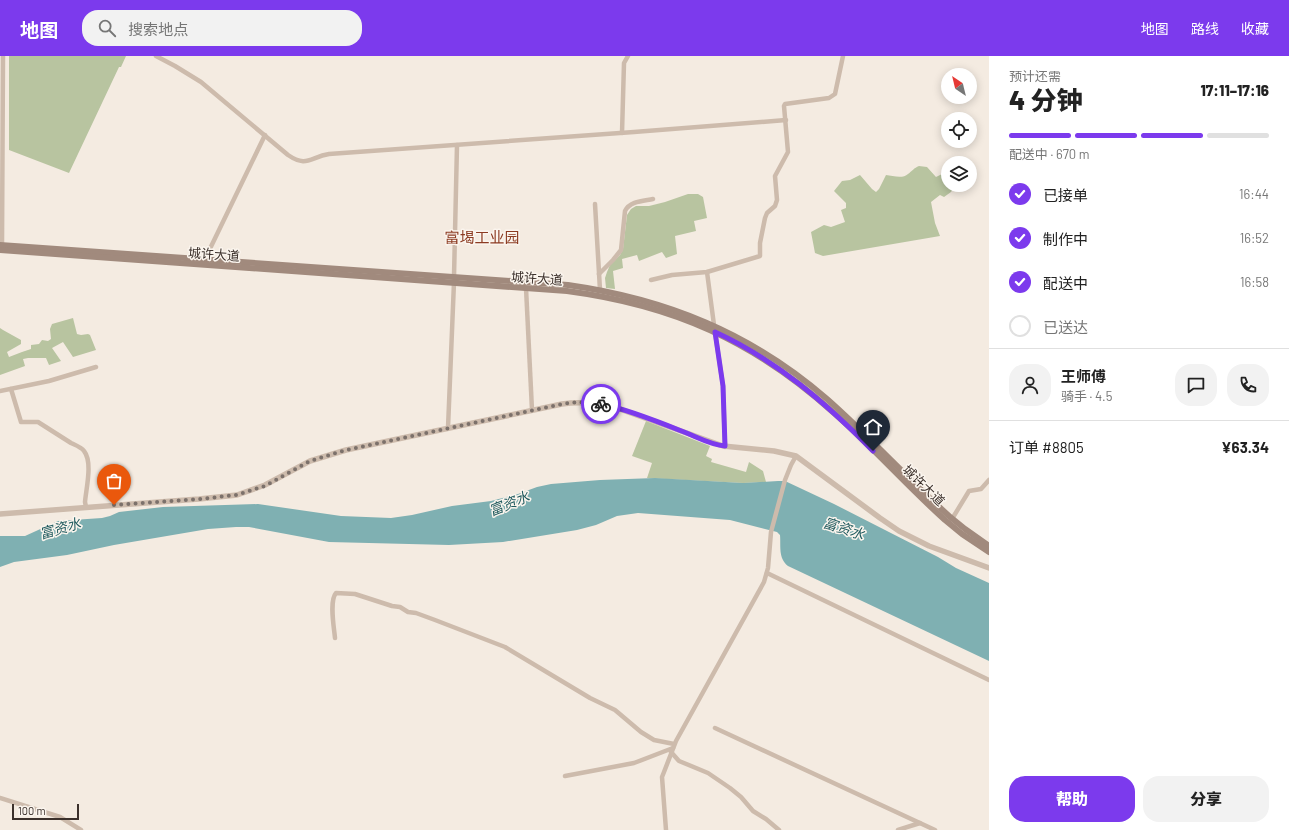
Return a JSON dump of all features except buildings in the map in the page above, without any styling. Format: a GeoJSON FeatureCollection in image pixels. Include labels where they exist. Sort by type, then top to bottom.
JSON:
{"type":"FeatureCollection","features":[{"type":"Feature","properties":{"kind":"main road","name":"城许大道"},"geometry":{"type":"LineString","coordinates":[[1,247],[205,259],[454,280],[585,293],[632,302],[714,329],[766,360],[808,390],[848,426],[941,516],[962,534],[989,552]]}},
{"type":"Feature","properties":{"kind":"main road","name":"城许大道"},"geometry":{"type":"LineString","coordinates":[[1,247],[454,280],[568,286],[600,290],[633,297],[663,306],[748,343],[774,359],[816,390],[852,422],[952,519],[989,546]]}},
{"type":"Feature","properties":{"kind":"street"},"geometry":{"type":"LineString","coordinates":[[1,247],[3,56]]}},
{"type":"Feature","properties":{"kind":"street"},"geometry":{"type":"LineString","coordinates":[[156,56],[201,82],[293,158],[302,162],[309,161],[321,155],[329,154],[786,120]]}},
{"type":"Feature","properties":{"kind":"street"},"geometry":{"type":"LineString","coordinates":[[622,133],[624,63],[628,56]]}},
{"type":"Feature","properties":{"kind":"street"},"geometry":{"type":"LineString","coordinates":[[651,280],[672,275],[707,272],[760,256],[760,243],[765,218],[777,200],[775,176],[788,152],[784,106],[785,104],[829,98],[836,94],[843,56]]}},
{"type":"Feature","properties":{"kind":"street"},"geometry":{"type":"LineString","coordinates":[[205,259],[265,135]]}},
{"type":"Feature","properties":{"kind":"street"},"geometry":{"type":"LineString","coordinates":[[448,428],[454,280],[457,145]]}},
{"type":"Feature","properties":{"kind":"street"},"geometry":{"type":"LineString","coordinates":[[599,274],[621,250],[625,212],[627,207],[631,204],[653,199]]}},
{"type":"Feature","properties":{"kind":"street"},"geometry":{"type":"LineString","coordinates":[[595,204],[600,290]]}},
{"type":"Feature","properties":{"kind":"street"},"geometry":{"type":"LineString","coordinates":[[707,272],[723,386],[725,446]]}},
{"type":"Feature","properties":{"kind":"street"},"geometry":{"type":"LineString","coordinates":[[526,288],[532,410]]}},
{"type":"Feature","properties":{"kind":"street"},"geometry":{"type":"LineString","coordinates":[[0,391],[49,381],[96,367]]}},
{"type":"Feature","properties":{"kind":"street"},"geometry":{"type":"LineString","coordinates":[[11,389],[21,422],[38,422],[85,452],[89,466],[85,502],[86,507]]}},
{"type":"Feature","properties":{"kind":"street"},"geometry":{"type":"LineString","coordinates":[[0,514],[200,499],[241,494],[265,486],[304,464],[360,446],[532,410],[570,403],[585,402],[617,408],[680,430],[714,444],[774,451],[796,456],[880,518],[905,534],[929,546],[989,568]]}},
{"type":"Feature","properties":{"kind":"street"},"geometry":{"type":"LineString","coordinates":[[666,830],[662,777],[673,748],[759,591],[767,573],[771,532],[785,480],[796,456]]}},
{"type":"Feature","properties":{"kind":"street"},"geometry":{"type":"LineString","coordinates":[[952,519],[969,491],[981,489],[989,480]]}},
{"type":"Feature","properties":{"kind":"street"},"geometry":{"type":"LineString","coordinates":[[767,573],[989,680]]}},
{"type":"Feature","properties":{"kind":"street"},"geometry":{"type":"LineString","coordinates":[[335,638],[332,605],[333,597],[336,593],[355,594],[429,617],[505,647],[590,698],[615,710],[641,732],[654,740],[673,748],[681,762],[708,773],[730,788],[741,797],[753,811],[766,819],[779,830]]}},
{"type":"Feature","properties":{"kind":"street"},"geometry":{"type":"LineString","coordinates":[[715,728],[935,830]]}},
{"type":"Feature","properties":{"kind":"street"},"geometry":{"type":"LineString","coordinates":[[565,776],[634,763],[673,748]]}},
{"type":"Feature","properties":{"kind":"street"},"geometry":{"type":"LineString","coordinates":[[0,798],[60,817],[81,830]]}},
{"type":"Feature","properties":{"kind":"street"},"geometry":{"type":"LineString","coordinates":[[898,830],[920,823]]}},
{"type":"Feature","properties":{"kind":"green space"},"geometry":{"type":"Polygon","coordinates":[[[9,56],[126,56],[121,67],[119,67],[69,173],[9,150],[9,56]]]}},
{"type":"Feature","properties":{"kind":"green space"},"geometry":{"type":"Polygon","coordinates":[[[919,166],[927,167],[936,177],[941,174],[941,192],[951,192],[944,197],[940,195],[931,202],[935,223],[940,236],[823,256],[815,253],[811,232],[824,225],[831,227],[845,222],[841,210],[846,208],[846,203],[834,191],[842,181],[850,180],[860,175],[876,192],[886,175],[898,177],[906,176],[919,166]]]}},
{"type":"Feature","properties":{"kind":"green space"},"geometry":{"type":"Polygon","coordinates":[[[688,194],[698,194],[703,197],[707,218],[694,221],[696,231],[675,236],[677,254],[666,258],[662,252],[639,261],[637,255],[622,259],[623,268],[613,271],[615,289],[606,288],[605,278],[610,265],[620,255],[623,249],[627,215],[631,209],[636,206],[649,206],[665,202],[688,194]]]}},
{"type":"Feature","properties":{"kind":"green space"},"geometry":{"type":"Polygon","coordinates":[[[73,318],[77,334],[90,335],[96,350],[73,357],[63,342],[52,348],[61,361],[49,365],[46,358],[23,359],[25,366],[0,375],[0,328],[21,340],[21,344],[7,352],[9,357],[31,349],[31,345],[39,344],[42,340],[48,341],[51,339],[50,329],[52,324],[73,318]]]}},
{"type":"Feature","properties":{"kind":"green space"},"geometry":{"type":"Polygon","coordinates":[[[646,421],[710,446],[706,456],[712,459],[711,462],[746,472],[749,462],[763,471],[766,482],[743,483],[647,478],[652,463],[632,456],[646,421]]]}},
{"type":"Feature","properties":{"kind":"water","name":"富资水"},"geometry":{"type":"Polygon","coordinates":[[[655,478],[743,483],[785,481],[834,504],[938,557],[956,568],[989,583],[989,661],[788,566],[781,556],[780,535],[777,532],[730,520],[638,513],[617,516],[596,525],[577,530],[503,542],[449,545],[329,542],[249,527],[236,527],[208,529],[114,545],[67,555],[14,562],[0,567],[0,536],[25,536],[58,521],[102,518],[119,512],[163,507],[258,504],[341,516],[391,518],[452,506],[491,501],[551,484],[655,478]]]}},
{"type":"Feature","properties":{"kind":"way so far"},"geometry":{"type":"LineString","coordinates":[[114,505],[236,495],[265,486],[310,461],[360,446],[562,404],[578,402],[601,404]]}},
{"type":"Feature","properties":{"kind":"district","name":"富堨工业园"},"geometry":{"type":"Point","coordinates":[482,237]}},
{"type":"Feature","properties":{"kind":"route"},"geometry":{"type":"LineString","coordinates":[[601,404],[617,408],[680,430],[714,444],[725,446],[723,386],[715,332],[734,341],[771,363],[796,381],[822,402],[873,451]]}}]}
